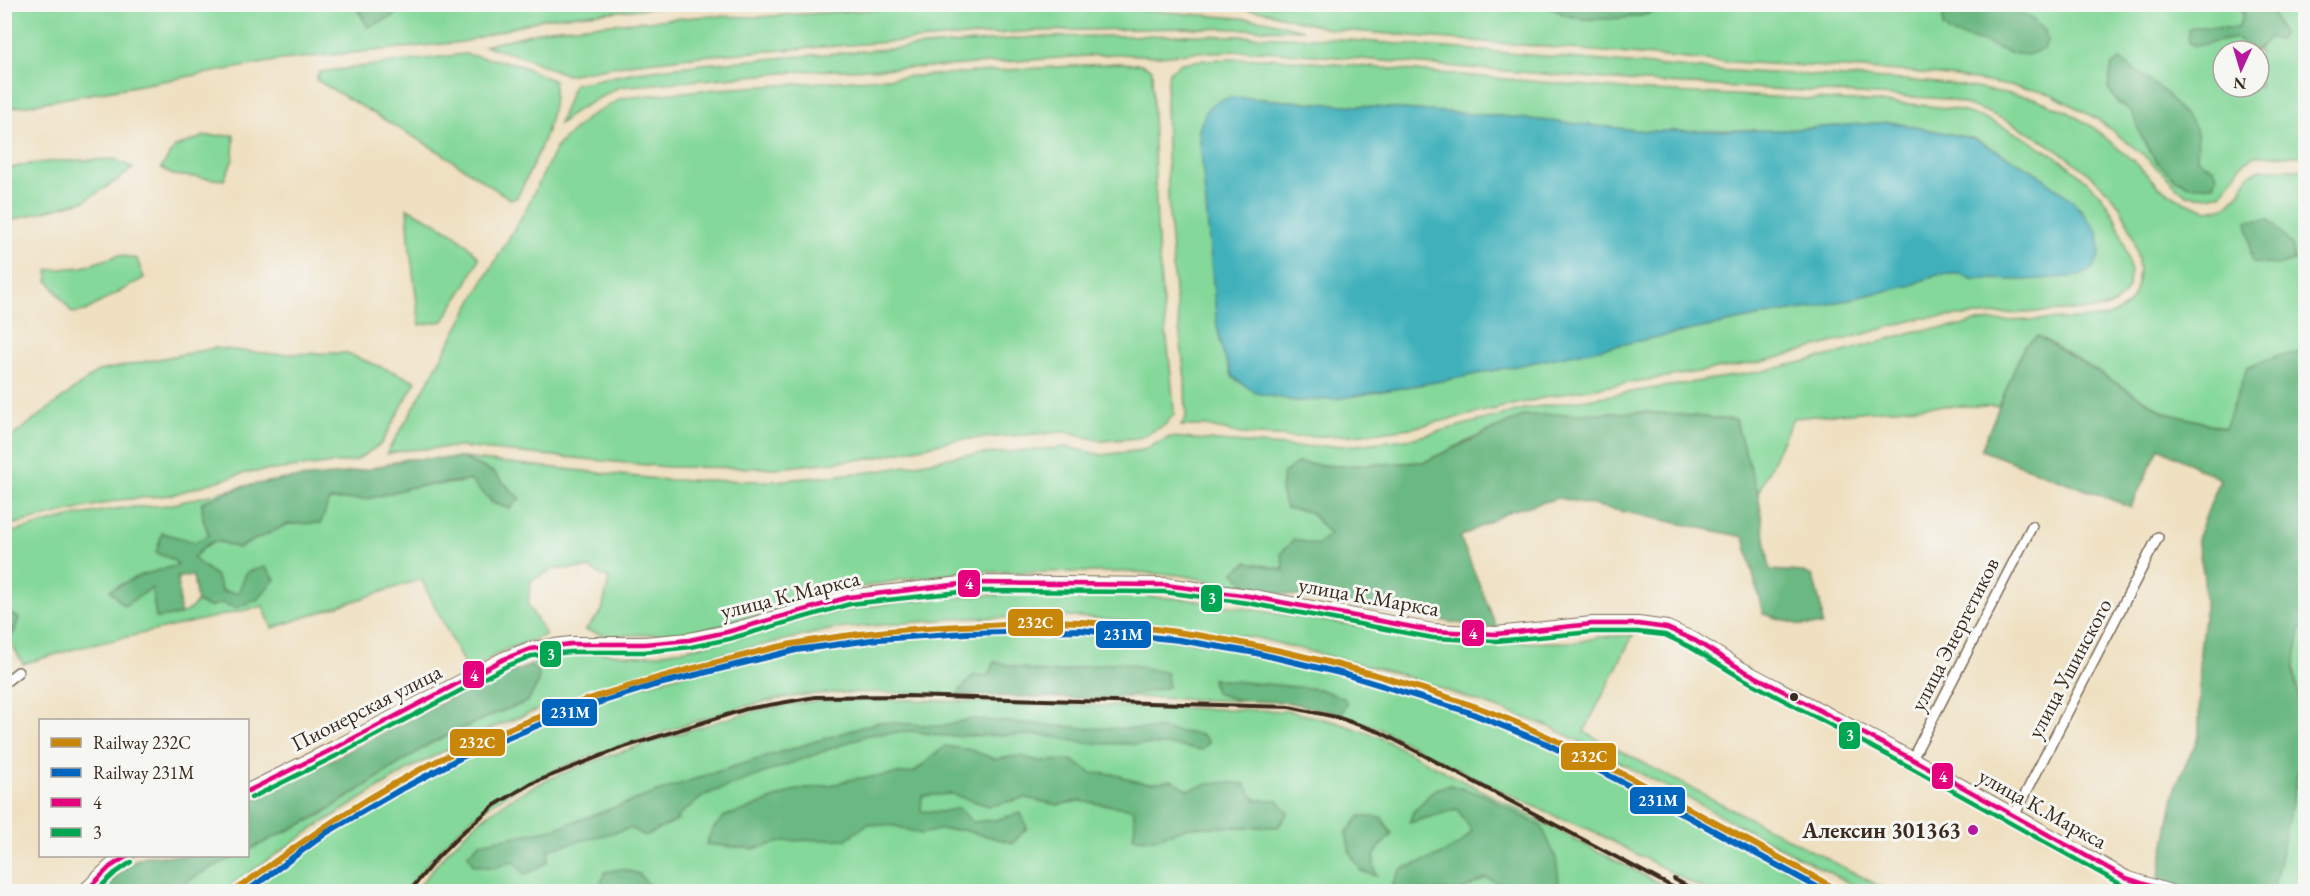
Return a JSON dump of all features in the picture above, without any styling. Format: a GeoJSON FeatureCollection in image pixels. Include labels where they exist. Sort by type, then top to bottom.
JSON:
{"type":"FeatureCollection","features":[{"type":"Feature","properties":{"kind":"main road","name":"улица К.Маркса"},"geometry":{"type":"LineString","coordinates":[[504,659],[530,649],[571,644],[622,645],[689,640],[727,632],[849,597],[970,583],[1165,585],[1249,596],[1433,631],[1496,634],[1592,624],[1638,624],[1667,628],[1694,640],[1741,669],[1912,759],[2126,878],[2170,891]]}},
{"type":"Feature","properties":{"kind":"main road","name":"Пионерская улица"},"geometry":{"type":"LineString","coordinates":[[249,790],[504,659]]}},
{"type":"Feature","properties":{"kind":"main road"},"geometry":{"type":"LineString","coordinates":[[84,891],[124,857]]}},
{"type":"Feature","properties":{"kind":"street","name":"улица Энергетиков"},"geometry":{"type":"LineString","coordinates":[[1912,759],[2031,526]]}},
{"type":"Feature","properties":{"kind":"street","name":"улица Ушинского"},"geometry":{"type":"LineString","coordinates":[[2014,816],[2158,537]]}},
{"type":"Feature","properties":{"kind":"street"},"geometry":{"type":"LineString","coordinates":[[4,683],[18,672]]}},
{"type":"Feature","properties":{"kind":"green space"},"geometry":{"type":"Polygon","coordinates":[[[964,4],[1079,5],[1264,20],[1303,30],[1189,28],[1035,31],[701,56],[629,64],[567,75],[520,56],[484,46],[549,29],[708,16],[757,17],[964,4]]]}},
{"type":"Feature","properties":{"kind":"green space"},"geometry":{"type":"Polygon","coordinates":[[[1547,4],[1570,15],[1600,17],[1657,10],[1665,4],[2305,5],[2305,156],[2257,155],[2241,165],[2222,193],[2210,197],[2186,195],[2142,154],[2097,119],[2051,94],[2034,90],[1957,77],[1903,71],[1714,61],[1329,29],[1262,11],[1188,5],[1547,4]]]}},
{"type":"Feature","properties":{"kind":"green space"},"geometry":{"type":"Polygon","coordinates":[[[2269,4],[2282,34],[2279,40],[2236,38],[2211,39],[2211,43],[2195,46],[2189,43],[2188,30],[2194,27],[2238,28],[2244,12],[2233,5],[2269,4]]]}},
{"type":"Feature","properties":{"kind":"green space"},"geometry":{"type":"Polygon","coordinates":[[[5,5],[355,5],[368,27],[394,16],[394,5],[685,5],[546,18],[463,42],[281,60],[5,109],[5,5]]]}},
{"type":"Feature","properties":{"kind":"green space"},"geometry":{"type":"Polygon","coordinates":[[[355,5],[394,5],[394,16],[368,27],[355,5]]]}},
{"type":"Feature","properties":{"kind":"green space"},"geometry":{"type":"Polygon","coordinates":[[[1547,5],[1665,5],[1642,15],[1592,19],[1569,16],[1547,5]]]}},
{"type":"Feature","properties":{"kind":"green space"},"geometry":{"type":"Polygon","coordinates":[[[1945,5],[2009,5],[2031,18],[2045,31],[2047,41],[2044,49],[2027,55],[2009,53],[1984,42],[1950,33],[1943,27],[1945,5]]]}},
{"type":"Feature","properties":{"kind":"green space"},"geometry":{"type":"Polygon","coordinates":[[[1191,35],[1326,38],[1712,70],[1903,80],[1957,85],[2034,98],[2068,112],[2094,128],[2137,164],[2159,187],[2183,201],[2207,210],[2226,207],[2240,193],[2249,175],[2260,169],[2305,169],[2305,352],[2277,356],[2247,368],[2226,428],[2166,413],[2038,336],[2024,346],[1999,406],[1927,406],[1793,418],[1758,493],[1735,420],[1647,412],[1594,415],[1493,429],[1424,462],[1335,466],[1297,463],[1310,512],[1330,534],[1285,570],[1247,562],[1234,572],[1249,588],[1179,575],[1133,572],[971,572],[906,579],[846,590],[725,625],[681,633],[608,636],[585,630],[602,611],[609,579],[589,568],[554,569],[531,580],[528,605],[546,635],[500,652],[468,672],[421,579],[272,628],[263,606],[74,649],[23,664],[9,638],[14,632],[5,605],[5,534],[73,516],[122,508],[169,505],[245,486],[202,502],[203,519],[209,535],[172,559],[179,565],[139,576],[110,590],[124,606],[152,587],[156,618],[184,613],[197,602],[209,607],[222,603],[236,608],[247,572],[238,593],[222,591],[216,576],[192,558],[213,542],[238,548],[288,524],[320,523],[329,500],[367,499],[412,487],[470,480],[485,493],[492,503],[509,508],[493,472],[462,458],[666,480],[776,481],[879,471],[958,456],[1068,447],[1102,455],[1143,450],[1170,437],[1296,447],[1356,445],[1414,438],[1524,409],[1764,371],[1840,353],[1916,331],[1961,326],[1973,322],[2101,318],[2117,313],[2127,306],[2136,288],[2139,267],[2133,237],[2122,210],[2106,190],[2065,156],[2034,135],[2001,118],[1947,99],[1629,81],[1264,51],[1196,52],[1160,56],[1115,54],[934,67],[806,71],[619,87],[577,110],[559,124],[574,84],[637,72],[703,64],[1037,37],[1191,35]]]}},
{"type":"Feature","properties":{"kind":"green space"},"geometry":{"type":"Polygon","coordinates":[[[465,54],[517,64],[554,81],[552,112],[548,127],[517,198],[510,199],[438,151],[316,80],[319,72],[465,54]]]}},
{"type":"Feature","properties":{"kind":"green space"},"geometry":{"type":"Polygon","coordinates":[[[1268,58],[1632,90],[1910,104],[1961,111],[2006,128],[2047,151],[2066,164],[2099,194],[2117,223],[2124,244],[2130,274],[2128,288],[2121,299],[2101,309],[1922,318],[1762,362],[1570,392],[1411,428],[1355,435],[1293,437],[1241,434],[1206,426],[1181,426],[1186,418],[1185,379],[1168,200],[1166,98],[1169,72],[1182,63],[1201,60],[1268,58]],[[1233,97],[1199,130],[1223,353],[1233,378],[1256,392],[1294,401],[1336,399],[1447,380],[1771,314],[1811,308],[1912,285],[1937,274],[1961,274],[1972,279],[2085,214],[2072,200],[2035,172],[1975,139],[1890,122],[1783,130],[1646,131],[1500,116],[1233,97]]]}},
{"type":"Feature","properties":{"kind":"green space"},"geometry":{"type":"Polygon","coordinates":[[[2121,60],[2167,94],[2193,124],[2197,136],[2197,159],[2214,168],[2217,176],[2214,185],[2189,186],[2174,178],[2155,160],[2141,136],[2132,112],[2118,103],[2108,88],[2112,65],[2121,60]]]}},
{"type":"Feature","properties":{"kind":"green space"},"geometry":{"type":"Polygon","coordinates":[[[1117,63],[1141,64],[1152,69],[1158,239],[1174,414],[1165,425],[1139,438],[1102,441],[1067,432],[955,440],[874,458],[776,468],[667,467],[460,447],[406,450],[386,454],[524,213],[557,146],[588,117],[622,98],[703,90],[1117,63]]]}},
{"type":"Feature","properties":{"kind":"green space"},"geometry":{"type":"Polygon","coordinates":[[[234,135],[233,159],[224,180],[173,175],[161,168],[175,147],[205,136],[234,135]]]}},
{"type":"Feature","properties":{"kind":"green space"},"geometry":{"type":"Polygon","coordinates":[[[114,159],[133,168],[86,200],[5,222],[5,170],[44,162],[114,159]]]}},
{"type":"Feature","properties":{"kind":"green space"},"geometry":{"type":"Polygon","coordinates":[[[407,208],[455,235],[479,258],[467,283],[443,321],[420,325],[407,208]]]}},
{"type":"Feature","properties":{"kind":"green space"},"geometry":{"type":"Polygon","coordinates":[[[2269,219],[2293,247],[2294,261],[2279,265],[2253,263],[2247,221],[2269,219]]]}},
{"type":"Feature","properties":{"kind":"green space"},"geometry":{"type":"Polygon","coordinates":[[[119,255],[137,259],[144,278],[85,311],[72,313],[48,280],[48,270],[83,267],[119,255]]]}},
{"type":"Feature","properties":{"kind":"green space"},"geometry":{"type":"Polygon","coordinates":[[[2038,336],[2166,413],[2225,428],[2247,368],[2277,356],[2305,352],[2306,624],[2300,631],[2293,671],[2305,726],[2305,740],[2273,891],[2191,891],[2158,882],[2176,785],[2199,736],[2200,652],[2205,608],[2204,577],[2197,539],[2220,479],[2159,448],[2131,507],[1981,450],[2024,346],[2038,336]]]}},
{"type":"Feature","properties":{"kind":"green space"},"geometry":{"type":"Polygon","coordinates":[[[214,348],[273,354],[346,353],[416,381],[381,444],[355,461],[245,473],[171,495],[119,500],[5,526],[5,442],[98,371],[214,348]]]}},
{"type":"Feature","properties":{"kind":"green space"},"geometry":{"type":"Polygon","coordinates":[[[1647,412],[1735,420],[1758,493],[1770,570],[1803,572],[1813,576],[1822,611],[1822,625],[1800,625],[1763,614],[1744,537],[1559,498],[1510,511],[1460,537],[1497,628],[1249,588],[1234,572],[1248,562],[1284,570],[1281,553],[1294,539],[1317,545],[1330,534],[1310,512],[1286,508],[1281,490],[1283,474],[1297,463],[1335,466],[1424,462],[1525,415],[1647,412]]]}},
{"type":"Feature","properties":{"kind":"green space"},"geometry":{"type":"Polygon","coordinates":[[[462,458],[493,472],[520,499],[509,509],[497,504],[470,480],[412,487],[367,499],[329,500],[321,523],[288,524],[238,548],[218,541],[209,543],[193,558],[216,576],[222,591],[238,593],[247,572],[265,567],[275,579],[258,599],[236,608],[222,603],[209,607],[197,602],[193,576],[178,577],[180,615],[156,618],[152,588],[124,606],[110,590],[139,576],[178,565],[172,559],[156,553],[162,533],[195,542],[209,535],[203,519],[202,502],[245,486],[286,479],[334,475],[406,459],[462,458]]]}},
{"type":"Feature","properties":{"kind":"green space"},"geometry":{"type":"Polygon","coordinates":[[[1080,592],[1185,599],[1466,643],[1578,642],[1599,637],[1633,635],[1584,732],[1889,891],[1864,891],[1548,726],[1399,674],[1257,638],[1181,627],[1079,617],[965,618],[834,629],[674,665],[558,702],[494,727],[416,765],[322,823],[222,891],[172,892],[218,864],[238,857],[249,857],[249,850],[322,814],[429,744],[494,714],[527,702],[538,684],[539,672],[529,666],[550,655],[576,651],[649,655],[718,642],[808,618],[862,607],[955,597],[1080,592]]]}},
{"type":"Feature","properties":{"kind":"green space"},"geometry":{"type":"Polygon","coordinates":[[[5,605],[7,612],[19,618],[9,638],[5,634],[5,605]]]}},
{"type":"Feature","properties":{"kind":"green space"},"geometry":{"type":"Polygon","coordinates":[[[2305,624],[2305,726],[2294,659],[2295,646],[2305,624]]]}},
{"type":"Feature","properties":{"kind":"green space"},"geometry":{"type":"Polygon","coordinates":[[[967,630],[1101,633],[1181,640],[1267,655],[1395,688],[1478,716],[1560,750],[1824,887],[1821,892],[1707,891],[1591,830],[1559,818],[1491,786],[1380,729],[1341,714],[1346,704],[1239,682],[1213,679],[1215,693],[1242,701],[1125,697],[1168,687],[1128,665],[1096,665],[1050,672],[994,662],[988,676],[974,675],[956,695],[851,693],[776,699],[718,714],[554,770],[513,790],[481,811],[446,843],[405,891],[242,892],[342,824],[419,778],[487,744],[573,709],[661,681],[795,648],[859,638],[967,630]]]}},
{"type":"Feature","properties":{"kind":"green space"},"geometry":{"type":"Polygon","coordinates":[[[994,662],[1041,672],[1061,672],[1120,662],[1167,673],[1168,687],[1125,697],[1103,699],[956,695],[974,675],[988,676],[994,662]]]}},
{"type":"Feature","properties":{"kind":"green space"},"geometry":{"type":"Polygon","coordinates":[[[529,666],[539,672],[538,684],[527,702],[494,714],[429,744],[322,814],[249,850],[249,802],[465,691],[529,666]]]}},
{"type":"Feature","properties":{"kind":"green space"},"geometry":{"type":"Polygon","coordinates":[[[1212,679],[1320,689],[1344,698],[1347,704],[1341,714],[1286,702],[1242,701],[1215,693],[1212,679]]]}},
{"type":"Feature","properties":{"kind":"green space"},"geometry":{"type":"Polygon","coordinates":[[[829,700],[908,700],[1289,711],[1336,722],[1379,737],[1674,891],[414,892],[452,847],[485,817],[516,796],[560,774],[712,723],[782,705],[829,700]]]}},
{"type":"Feature","properties":{"kind":"green space"},"geometry":{"type":"Polygon","coordinates":[[[972,719],[1087,728],[1161,729],[1203,735],[1209,742],[1202,750],[1171,745],[1086,743],[1043,735],[943,736],[911,731],[868,735],[705,795],[677,817],[678,820],[645,836],[631,828],[549,849],[548,862],[525,875],[514,861],[494,868],[473,865],[468,854],[480,843],[554,829],[700,777],[878,722],[941,726],[972,719]]]}},
{"type":"Feature","properties":{"kind":"green space"},"geometry":{"type":"Polygon","coordinates":[[[2305,740],[2305,891],[2273,891],[2305,740]]]}},
{"type":"Feature","properties":{"kind":"green space"},"geometry":{"type":"Polygon","coordinates":[[[945,746],[971,750],[995,759],[1020,756],[1040,761],[1071,760],[1092,773],[1114,774],[1135,781],[1152,783],[1172,780],[1189,790],[1216,783],[1244,784],[1256,800],[1278,800],[1288,813],[1278,827],[1189,827],[1154,839],[1133,838],[1135,824],[1133,809],[1080,801],[1058,805],[1025,798],[989,806],[951,794],[922,796],[921,811],[941,812],[959,808],[972,822],[995,820],[1021,813],[1027,828],[1013,843],[963,830],[939,830],[921,834],[895,826],[868,824],[846,839],[785,841],[753,849],[706,844],[712,830],[725,816],[749,809],[792,791],[853,779],[914,772],[945,746]]]}},
{"type":"Feature","properties":{"kind":"green space"},"geometry":{"type":"Polygon","coordinates":[[[1450,785],[1484,795],[1542,827],[1556,858],[1559,881],[1553,891],[1505,891],[1505,886],[1486,878],[1461,891],[1400,891],[1392,884],[1401,869],[1438,856],[1460,844],[1472,831],[1457,809],[1409,823],[1413,812],[1435,789],[1450,785]]]}},
{"type":"Feature","properties":{"kind":"green space"},"geometry":{"type":"Polygon","coordinates":[[[1360,816],[1382,818],[1392,834],[1374,857],[1377,876],[1361,871],[1350,853],[1346,833],[1360,816]]]}},
{"type":"Feature","properties":{"kind":"green space"},"geometry":{"type":"Polygon","coordinates":[[[143,857],[234,857],[199,874],[172,891],[100,891],[134,861],[143,857]]]}},
{"type":"Feature","properties":{"kind":"green space"},"geometry":{"type":"Polygon","coordinates":[[[622,869],[639,874],[650,886],[646,891],[598,891],[605,872],[622,869]]]}},
{"type":"Feature","properties":{"kind":"water"},"geometry":{"type":"Polygon","coordinates":[[[1233,97],[1500,116],[1646,131],[1783,130],[1890,122],[1975,139],[2035,172],[2072,200],[2098,232],[2100,254],[2093,268],[2080,276],[2027,280],[1972,279],[1961,274],[1937,274],[1912,285],[1811,308],[1771,314],[1447,380],[1336,399],[1295,401],[1256,393],[1233,377],[1223,353],[1217,326],[1199,130],[1204,116],[1214,103],[1233,97]]]}},
{"type":"Feature","properties":{"kind":"railway"},"geometry":{"type":"LineString","coordinates":[[409,892],[436,859],[495,805],[530,784],[618,749],[746,709],[815,697],[907,696],[1289,707],[1336,717],[1380,732],[1682,892]]}},
{"type":"Feature","properties":{"kind":"railway"},"geometry":{"type":"LineString","coordinates":[[1674,879],[1698,892]]}},
{"type":"Feature","properties":{"kind":"rail line","name":"232C"},"geometry":{"type":"LineString","coordinates":[[233,892],[315,834],[400,780],[492,736],[589,699],[688,670],[798,643],[892,631],[1059,621],[1180,632],[1280,651],[1378,675],[1471,705],[1566,745],[1842,892]]}},
{"type":"Feature","properties":{"kind":"rail line","name":"231М"},"geometry":{"type":"LineString","coordinates":[[246,892],[326,833],[398,791],[462,757],[565,714],[607,700],[655,685],[796,650],[879,639],[966,633],[1080,630],[1179,640],[1256,653],[1344,674],[1468,712],[1547,744],[1663,803],[1826,892]]}},
{"type":"Feature","properties":{"kind":"transit line","name":"4"},"geometry":{"type":"LineString","coordinates":[[249,791],[504,659],[530,649],[571,644],[644,644],[689,640],[727,632],[849,597],[970,583],[1165,585],[1249,596],[1433,631],[1496,634],[1592,624],[1638,624],[1667,628],[1694,640],[1741,669],[1912,759],[2126,878],[2168,892]]}},
{"type":"Feature","properties":{"kind":"transit line","name":"3"},"geometry":{"type":"LineString","coordinates":[[251,798],[507,666],[532,656],[571,652],[644,652],[691,647],[729,639],[850,604],[970,591],[1164,592],[1248,603],[1433,638],[1496,641],[1592,632],[1637,632],[1665,635],[2122,885],[2144,892]]}},
{"type":"Feature","properties":{"kind":"transit line","name":"4"},"geometry":{"type":"LineString","coordinates":[[85,892],[110,867],[125,857]]}},
{"type":"Feature","properties":{"kind":"transit line","name":"3"},"geometry":{"type":"LineString","coordinates":[[95,892],[131,862]]}},
{"type":"Feature","properties":{"kind":"place","name":"Алексин 301363"},"geometry":{"type":"Point","coordinates":[1973,830]}}]}
